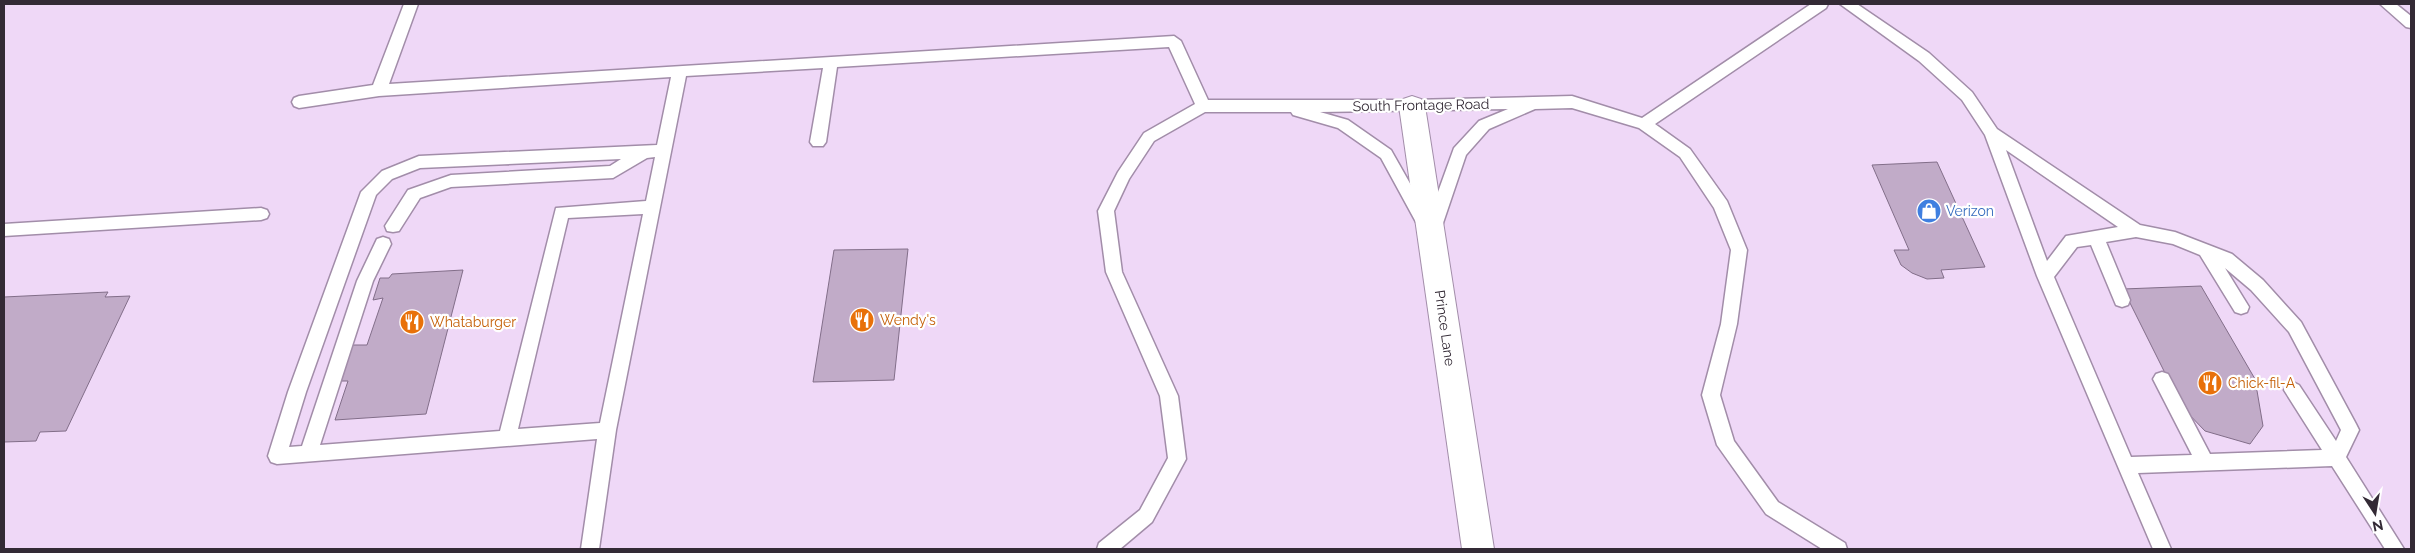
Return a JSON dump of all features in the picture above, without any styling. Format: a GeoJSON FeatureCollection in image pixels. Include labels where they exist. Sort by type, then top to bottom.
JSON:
{"type":"FeatureCollection","features":[{"type":"Feature","properties":{"kind":"street","name":"Prince Lane"},"geometry":{"type":"LineString","coordinates":[[1412,106],[1478,549]]}},
{"type":"Feature","properties":{"kind":"lane"},"geometry":{"type":"LineString","coordinates":[[379,90],[411,4]]}},
{"type":"Feature","properties":{"kind":"lane"},"geometry":{"type":"LineString","coordinates":[[1644,124],[1821,4]]}},
{"type":"Feature","properties":{"kind":"lane"},"geometry":{"type":"LineString","coordinates":[[1847,4],[1924,57],[1967,96],[1992,133],[2045,276],[2162,549]]}},
{"type":"Feature","properties":{"kind":"lane"},"geometry":{"type":"LineString","coordinates":[[2387,4],[2411,23]]}},
{"type":"Feature","properties":{"kind":"lane"},"geometry":{"type":"LineString","coordinates":[[299,102],[379,90],[1174,41],[1203,106]]}},
{"type":"Feature","properties":{"kind":"lane"},"geometry":{"type":"LineString","coordinates":[[818,142],[831,62]]}},
{"type":"Feature","properties":{"kind":"lane"},"geometry":{"type":"LineString","coordinates":[[590,549],[607,430],[680,71]]}},
{"type":"Feature","properties":{"kind":"lane"},"geometry":{"type":"LineString","coordinates":[[1431,235],[1459,152],[1484,125],[1538,102]]}},
{"type":"Feature","properties":{"kind":"lane","name":"South Frontage Road"},"geometry":{"type":"LineString","coordinates":[[1106,549],[1146,516],[1177,459],[1169,396],[1114,272],[1106,211],[1123,176],[1149,137],[1203,106],[1412,106],[1572,102],[1644,124],[1685,153],[1721,205],[1739,250],[1730,324],[1711,394],[1726,445],[1772,508],[1838,549]]}},
{"type":"Feature","properties":{"kind":"lane"},"geometry":{"type":"LineString","coordinates":[[1278,106],[1343,124],[1386,154],[1431,235]]}},
{"type":"Feature","properties":{"kind":"lane"},"geometry":{"type":"LineString","coordinates":[[1992,133],[2136,231]]}},
{"type":"Feature","properties":{"kind":"lane"},"geometry":{"type":"LineString","coordinates":[[607,430],[277,456],[297,392],[370,192],[387,174],[419,162],[664,151]]}},
{"type":"Feature","properties":{"kind":"lane"},"geometry":{"type":"LineString","coordinates":[[393,226],[414,194],[451,181],[613,172],[644,152]]}},
{"type":"Feature","properties":{"kind":"lane"},"geometry":{"type":"LineString","coordinates":[[507,438],[562,212],[653,207]]}},
{"type":"Feature","properties":{"kind":"lane"},"geometry":{"type":"LineString","coordinates":[[4,230],[261,214]]}},
{"type":"Feature","properties":{"kind":"lane"},"geometry":{"type":"LineString","coordinates":[[2045,276],[2072,241],[2136,231],[2175,238],[2226,260],[2256,285],[2295,327],[2350,430],[2337,458]]}},
{"type":"Feature","properties":{"kind":"lane"},"geometry":{"type":"LineString","coordinates":[[2096,238],[2122,300]]}},
{"type":"Feature","properties":{"kind":"lane"},"geometry":{"type":"LineString","coordinates":[[309,452],[366,281],[383,244]]}},
{"type":"Feature","properties":{"kind":"lane"},"geometry":{"type":"LineString","coordinates":[[2206,251],[2241,307]]}},
{"type":"Feature","properties":{"kind":"lane"},"geometry":{"type":"LineString","coordinates":[[2162,379],[2205,462]]}},
{"type":"Feature","properties":{"kind":"lane"},"geometry":{"type":"LineString","coordinates":[[2293,390],[2395,549]]}},
{"type":"Feature","properties":{"kind":"lane"},"geometry":{"type":"LineString","coordinates":[[2125,465],[2337,458]]}},
{"type":"Feature","properties":{"kind":"building"},"geometry":{"type":"Polygon","coordinates":[[[1937,162],[1985,267],[1941,270],[1944,278],[1927,279],[1912,273],[1901,265],[1894,250],[1909,250],[1872,165],[1937,162]]]}},
{"type":"Feature","properties":{"kind":"building"},"geometry":{"type":"Polygon","coordinates":[[[908,249],[894,380],[813,382],[834,250],[908,249]]]}},
{"type":"Feature","properties":{"kind":"building","name":"Whataburger"},"geometry":{"type":"Polygon","coordinates":[[[463,270],[426,414],[335,420],[348,381],[339,381],[351,345],[367,345],[383,298],[373,300],[380,278],[389,278],[392,274],[463,270]]]}},
{"type":"Feature","properties":{"kind":"building"},"geometry":{"type":"Polygon","coordinates":[[[2201,286],[2255,379],[2263,426],[2250,444],[2205,431],[2182,407],[2123,289],[2201,286]]]}},
{"type":"Feature","properties":{"kind":"building"},"geometry":{"type":"Polygon","coordinates":[[[108,292],[105,297],[130,296],[66,431],[40,432],[36,441],[4,442],[4,297],[108,292]]]}},
{"type":"Feature","properties":{"kind":"place","name":"Verizon"},"geometry":{"type":"Point","coordinates":[1929,211]}},
{"type":"Feature","properties":{"kind":"place","name":"Wendy's"},"geometry":{"type":"Point","coordinates":[862,320]}},
{"type":"Feature","properties":{"kind":"place","name":"Whataburger"},"geometry":{"type":"Point","coordinates":[412,322]}},
{"type":"Feature","properties":{"kind":"place","name":"Chick-fil-A"},"geometry":{"type":"Point","coordinates":[2210,383]}}]}
